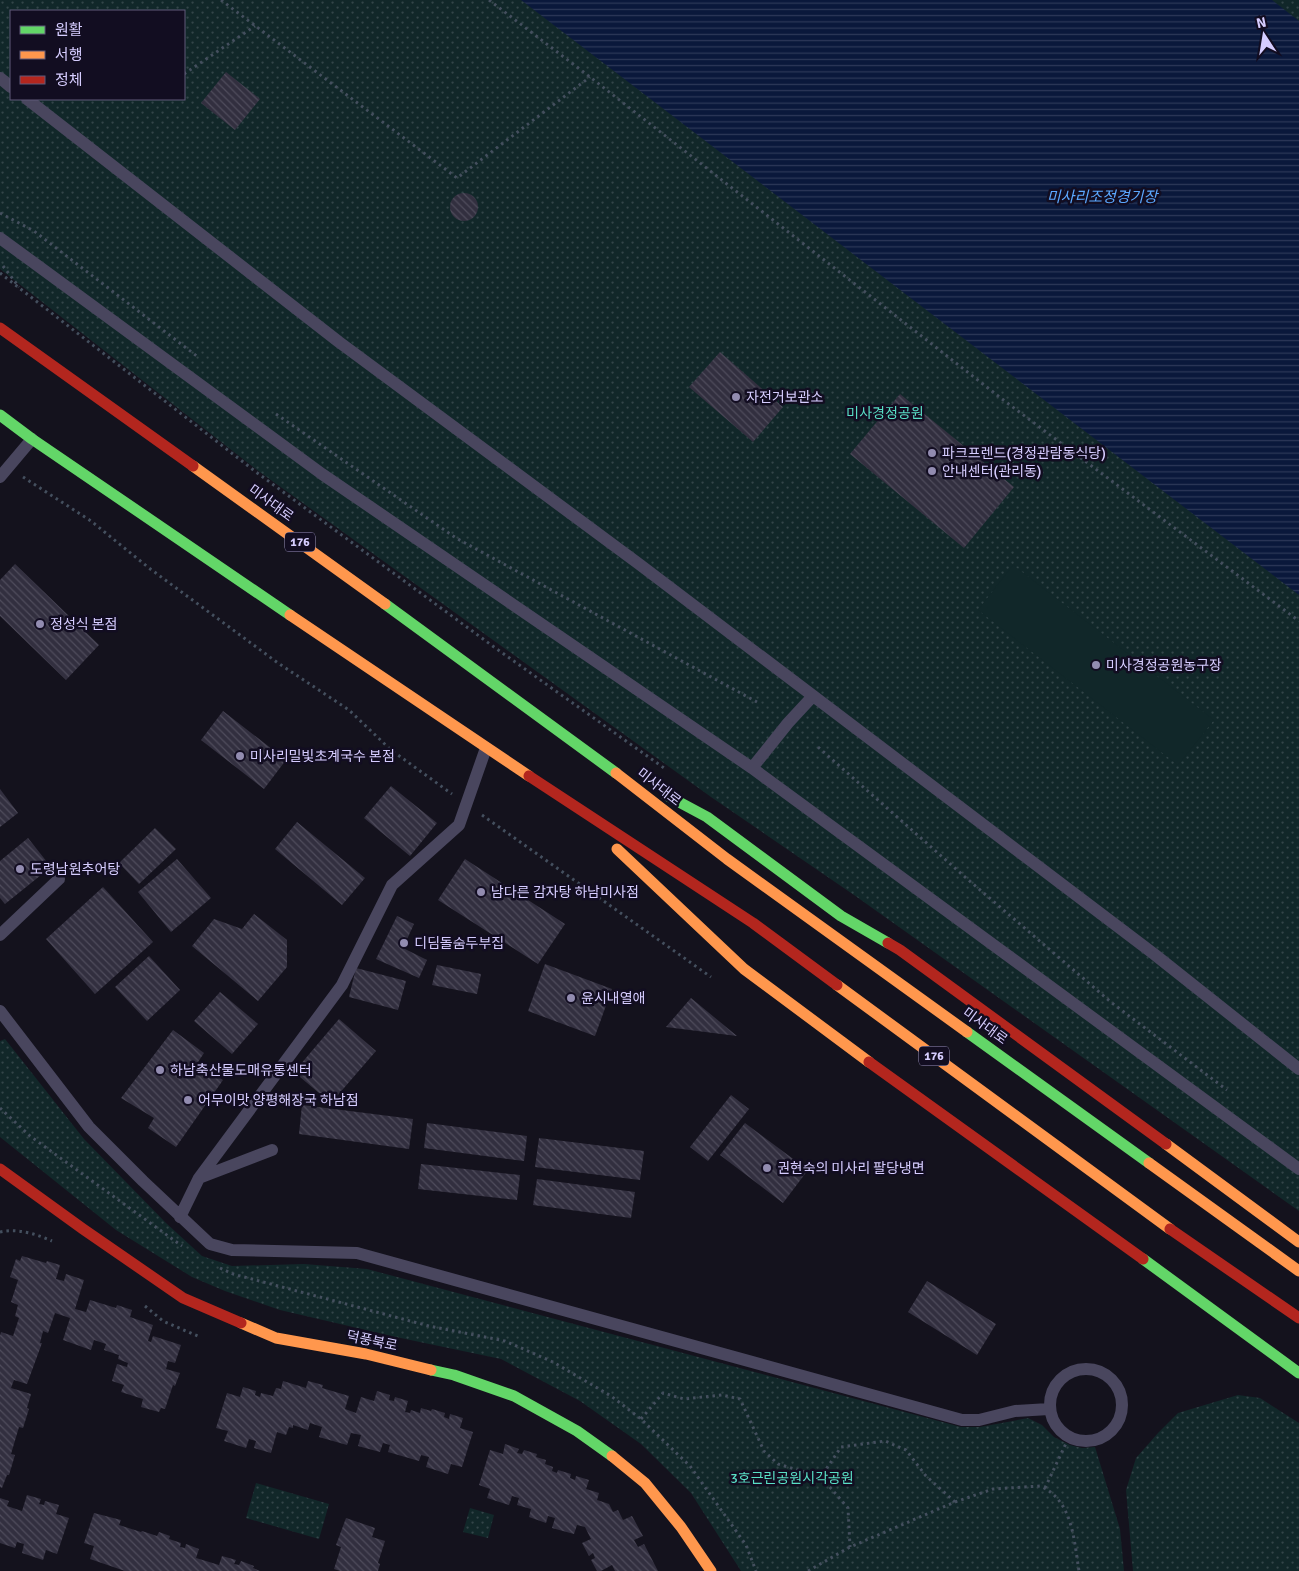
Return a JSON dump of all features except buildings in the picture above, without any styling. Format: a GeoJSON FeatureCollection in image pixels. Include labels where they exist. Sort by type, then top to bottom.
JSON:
{"type":"FeatureCollection","features":[{"type":"Feature","properties":{"kind":"main road","name":"미사대로"},"geometry":{"type":"LineString","coordinates":[[0,328],[251,507],[598,759],[727,859],[1299,1271]]}},
{"type":"Feature","properties":{"kind":"main road","name":"176"},"geometry":{"type":"LineString","coordinates":[[0,415],[32,439],[486,748],[753,923],[1145,1212],[1299,1318]]}},
{"type":"Feature","properties":{"kind":"main road"},"geometry":{"type":"LineString","coordinates":[[598,759],[707,816],[841,916],[900,950],[1299,1242]]}},
{"type":"Feature","properties":{"kind":"main road"},"geometry":{"type":"LineString","coordinates":[[565,800],[744,969],[866,1060],[1299,1373]]}},
{"type":"Feature","properties":{"kind":"main road","name":"덕풍북로"},"geometry":{"type":"LineString","coordinates":[[0,1169],[183,1298],[276,1338],[366,1354],[454,1375],[514,1396],[577,1431],[611,1455],[645,1483],[681,1527],[711,1571]]}},
{"type":"Feature","properties":{"kind":"lane"},"geometry":{"type":"LineString","coordinates":[[0,78],[10,86]]}},
{"type":"Feature","properties":{"kind":"lane"},"geometry":{"type":"LineString","coordinates":[[28,100],[339,342],[647,570],[1154,954],[1299,1069]]}},
{"type":"Feature","properties":{"kind":"lane"},"geometry":{"type":"LineString","coordinates":[[0,238],[322,474],[752,768],[1299,1169]]}},
{"type":"Feature","properties":{"kind":"lane"},"geometry":{"type":"LineString","coordinates":[[4,472],[32,439]]}},
{"type":"Feature","properties":{"kind":"lane"},"geometry":{"type":"LineString","coordinates":[[752,768],[813,696]]}},
{"type":"Feature","properties":{"kind":"lane"},"geometry":{"type":"LineString","coordinates":[[180,1217],[198,1178],[342,985],[392,885],[460,825],[486,748]]}},
{"type":"Feature","properties":{"kind":"lane"},"geometry":{"type":"LineString","coordinates":[[0,936],[59,879]]}},
{"type":"Feature","properties":{"kind":"lane"},"geometry":{"type":"LineString","coordinates":[[0,1011],[89,1128],[210,1244],[232,1250],[356,1252],[962,1420],[979,1420],[1014,1411],[1049,1409]]}},
{"type":"Feature","properties":{"kind":"lane"},"geometry":{"type":"LineString","coordinates":[[198,1178],[272,1150]]}},
{"type":"Feature","properties":{"kind":"lane"},"geometry":{"type":"LineString","coordinates":[[1085,1368],[1097,1370],[1108,1376],[1117,1385],[1122,1396],[1123,1408],[1119,1420],[1112,1430],[1103,1437],[1092,1441],[1080,1441],[1069,1437],[1056,1425],[1049,1409],[1050,1397],[1054,1386],[1062,1377],[1073,1370],[1085,1368]]}},
{"type":"Feature","properties":{"kind":"path"},"geometry":{"type":"LineString","coordinates":[[221,0],[457,178],[590,77]]}},
{"type":"Feature","properties":{"kind":"path"},"geometry":{"type":"LineString","coordinates":[[489,0],[1002,399],[1299,621]]}},
{"type":"Feature","properties":{"kind":"path"},"geometry":{"type":"LineString","coordinates":[[185,73],[255,26]]}},
{"type":"Feature","properties":{"kind":"path"},"geometry":{"type":"LineString","coordinates":[[0,213],[34,231],[205,362]]}},
{"type":"Feature","properties":{"kind":"path"},"geometry":{"type":"LineString","coordinates":[[0,261],[22,290]]}},
{"type":"Feature","properties":{"kind":"path"},"geometry":{"type":"LineString","coordinates":[[0,273],[256,472],[486,641],[666,769]]}},
{"type":"Feature","properties":{"kind":"path"},"geometry":{"type":"LineString","coordinates":[[268,409],[456,538],[757,702]]}},
{"type":"Feature","properties":{"kind":"path"},"geometry":{"type":"LineString","coordinates":[[4,472],[91,522],[149,568],[271,657],[349,710],[391,750],[716,980]]}},
{"type":"Feature","properties":{"kind":"path"},"geometry":{"type":"LineString","coordinates":[[818,747],[964,878],[1112,1003],[1229,1092]]}},
{"type":"Feature","properties":{"kind":"path"},"geometry":{"type":"LineString","coordinates":[[0,1108],[30,1136],[187,1249]]}},
{"type":"Feature","properties":{"kind":"path"},"geometry":{"type":"LineString","coordinates":[[218,1267],[233,1274],[420,1323],[506,1341],[553,1362],[611,1396],[641,1418],[690,1466],[746,1545],[756,1571]]}},
{"type":"Feature","properties":{"kind":"path"},"geometry":{"type":"LineString","coordinates":[[641,1418],[663,1393],[684,1399],[722,1395],[740,1399],[764,1451],[778,1464],[821,1477],[848,1508],[850,1547]]}},
{"type":"Feature","properties":{"kind":"path"},"geometry":{"type":"LineString","coordinates":[[1046,1488],[1069,1437]]}},
{"type":"Feature","properties":{"kind":"path"},"geometry":{"type":"LineString","coordinates":[[821,1477],[841,1447],[885,1441],[906,1450],[926,1476],[955,1502]]}},
{"type":"Feature","properties":{"kind":"path"},"geometry":{"type":"LineString","coordinates":[[808,1571],[850,1547],[955,1502],[993,1490],[1040,1486],[1046,1488],[1058,1500],[1070,1518],[1079,1571]]}},
{"type":"Feature","properties":{"kind":"green space","name":"미사경정공원"},"geometry":{"type":"Polygon","coordinates":[[[0,0],[1299,0],[1299,1211],[854,895],[711,797],[257,470],[0,269],[0,0]]]}},
{"type":"Feature","properties":{"kind":"green space","name":"미사경정공원농구장"},"geometry":{"type":"Polygon","coordinates":[[[1013,565],[1214,720],[1178,765],[978,610],[1013,565]]]}},
{"type":"Feature","properties":{"kind":"green space","name":"3호근린공원시각공원"},"geometry":{"type":"Polygon","coordinates":[[[5,1039],[84,1139],[166,1223],[202,1256],[232,1266],[304,1264],[367,1269],[961,1427],[980,1427],[1028,1418],[1042,1425],[1054,1437],[1070,1445],[1082,1448],[1095,1447],[1120,1529],[1124,1571],[741,1571],[691,1493],[641,1444],[580,1401],[501,1359],[280,1310],[225,1291],[192,1277],[116,1230],[0,1137],[0,1041],[5,1039]]]}},
{"type":"Feature","properties":{"kind":"green space"},"geometry":{"type":"Polygon","coordinates":[[[1238,1395],[1260,1398],[1299,1423],[1299,1571],[1133,1571],[1126,1490],[1136,1458],[1178,1413],[1238,1395]]]}},
{"type":"Feature","properties":{"kind":"green space"},"geometry":{"type":"Polygon","coordinates":[[[256,1483],[329,1504],[319,1539],[246,1518],[256,1483]]]}},
{"type":"Feature","properties":{"kind":"green space"},"geometry":{"type":"Polygon","coordinates":[[[470,1508],[494,1515],[488,1538],[463,1532],[470,1508]]]}},
{"type":"Feature","properties":{"kind":"water","name":"미사리조정경기장"},"geometry":{"type":"Polygon","coordinates":[[[521,0],[1272,0],[1299,21],[1299,595],[521,0]]]}},
{"type":"Feature","properties":{"kind":"traffic: fast"},"geometry":{"type":"LineString","coordinates":[[0,415],[32,439],[290,615]]}},
{"type":"Feature","properties":{"kind":"traffic: fast"},"geometry":{"type":"LineString","coordinates":[[385,604],[616,773]]}},
{"type":"Feature","properties":{"kind":"traffic: fast"},"geometry":{"type":"LineString","coordinates":[[666,795],[707,817],[841,916],[888,943]]}},
{"type":"Feature","properties":{"kind":"traffic: fast"},"geometry":{"type":"LineString","coordinates":[[967,1032],[1149,1163]]}},
{"type":"Feature","properties":{"kind":"traffic: fast"},"geometry":{"type":"LineString","coordinates":[[1143,1259],[1299,1373]]}},
{"type":"Feature","properties":{"kind":"traffic: fast"},"geometry":{"type":"LineString","coordinates":[[431,1370],[454,1375],[514,1396],[577,1431],[612,1456]]}},
{"type":"Feature","properties":{"kind":"traffic: slow"},"geometry":{"type":"LineString","coordinates":[[193,466],[385,604]]}},
{"type":"Feature","properties":{"kind":"traffic: slow"},"geometry":{"type":"LineString","coordinates":[[290,615],[529,776]]}},
{"type":"Feature","properties":{"kind":"traffic: slow"},"geometry":{"type":"LineString","coordinates":[[616,773],[727,859],[967,1032]]}},
{"type":"Feature","properties":{"kind":"traffic: slow"},"geometry":{"type":"LineString","coordinates":[[617,849],[744,969],[869,1062]]}},
{"type":"Feature","properties":{"kind":"traffic: slow"},"geometry":{"type":"LineString","coordinates":[[837,985],[1170,1229]]}},
{"type":"Feature","properties":{"kind":"traffic: slow"},"geometry":{"type":"LineString","coordinates":[[1166,1144],[1299,1242]]}},
{"type":"Feature","properties":{"kind":"traffic: slow"},"geometry":{"type":"LineString","coordinates":[[1149,1163],[1299,1271]]}},
{"type":"Feature","properties":{"kind":"traffic: slow"},"geometry":{"type":"LineString","coordinates":[[241,1323],[276,1338],[366,1354],[431,1370]]}},
{"type":"Feature","properties":{"kind":"traffic: slow"},"geometry":{"type":"LineString","coordinates":[[612,1456],[645,1483],[681,1527],[711,1571]]}},
{"type":"Feature","properties":{"kind":"traffic: jam"},"geometry":{"type":"LineString","coordinates":[[0,328],[193,466]]}},
{"type":"Feature","properties":{"kind":"traffic: jam"},"geometry":{"type":"LineString","coordinates":[[529,776],[753,923],[837,985]]}},
{"type":"Feature","properties":{"kind":"traffic: jam"},"geometry":{"type":"LineString","coordinates":[[888,943],[1166,1144]]}},
{"type":"Feature","properties":{"kind":"traffic: jam"},"geometry":{"type":"LineString","coordinates":[[869,1062],[1143,1259]]}},
{"type":"Feature","properties":{"kind":"traffic: jam"},"geometry":{"type":"LineString","coordinates":[[0,1169],[183,1298],[241,1323]]}},
{"type":"Feature","properties":{"kind":"traffic: jam"},"geometry":{"type":"LineString","coordinates":[[1170,1229],[1299,1318]]}},
{"type":"Feature","properties":{"kind":"place","name":"자전거보관소"},"geometry":{"type":"Point","coordinates":[736,397]}},
{"type":"Feature","properties":{"kind":"place","name":"파크프렌드(경정관람동식당)"},"geometry":{"type":"Point","coordinates":[932,453]}},
{"type":"Feature","properties":{"kind":"place","name":"안내센터(관리동)"},"geometry":{"type":"Point","coordinates":[932,471]}},
{"type":"Feature","properties":{"kind":"place","name":"정성식 본점"},"geometry":{"type":"Point","coordinates":[40,624]}},
{"type":"Feature","properties":{"kind":"place","name":"미사경정공원농구장"},"geometry":{"type":"Point","coordinates":[1096,665]}},
{"type":"Feature","properties":{"kind":"place","name":"미사리밀빛초계국수 본점"},"geometry":{"type":"Point","coordinates":[240,756]}},
{"type":"Feature","properties":{"kind":"place","name":"도령남원추어탕"},"geometry":{"type":"Point","coordinates":[20,869]}},
{"type":"Feature","properties":{"kind":"place","name":"남다른 감자탕 하남미사점"},"geometry":{"type":"Point","coordinates":[481,892]}},
{"type":"Feature","properties":{"kind":"place","name":"디딤돌숨두부집"},"geometry":{"type":"Point","coordinates":[404,943]}},
{"type":"Feature","properties":{"kind":"place","name":"윤시내열애"},"geometry":{"type":"Point","coordinates":[571,998]}},
{"type":"Feature","properties":{"kind":"place","name":"하남축산물도매유통센터"},"geometry":{"type":"Point","coordinates":[160,1070]}},
{"type":"Feature","properties":{"kind":"place","name":"어무이맛 양평해장국 하남점"},"geometry":{"type":"Point","coordinates":[188,1100]}},
{"type":"Feature","properties":{"kind":"place","name":"권현숙의 미사리 팔당냉면"},"geometry":{"type":"Point","coordinates":[767,1168]}}]}
